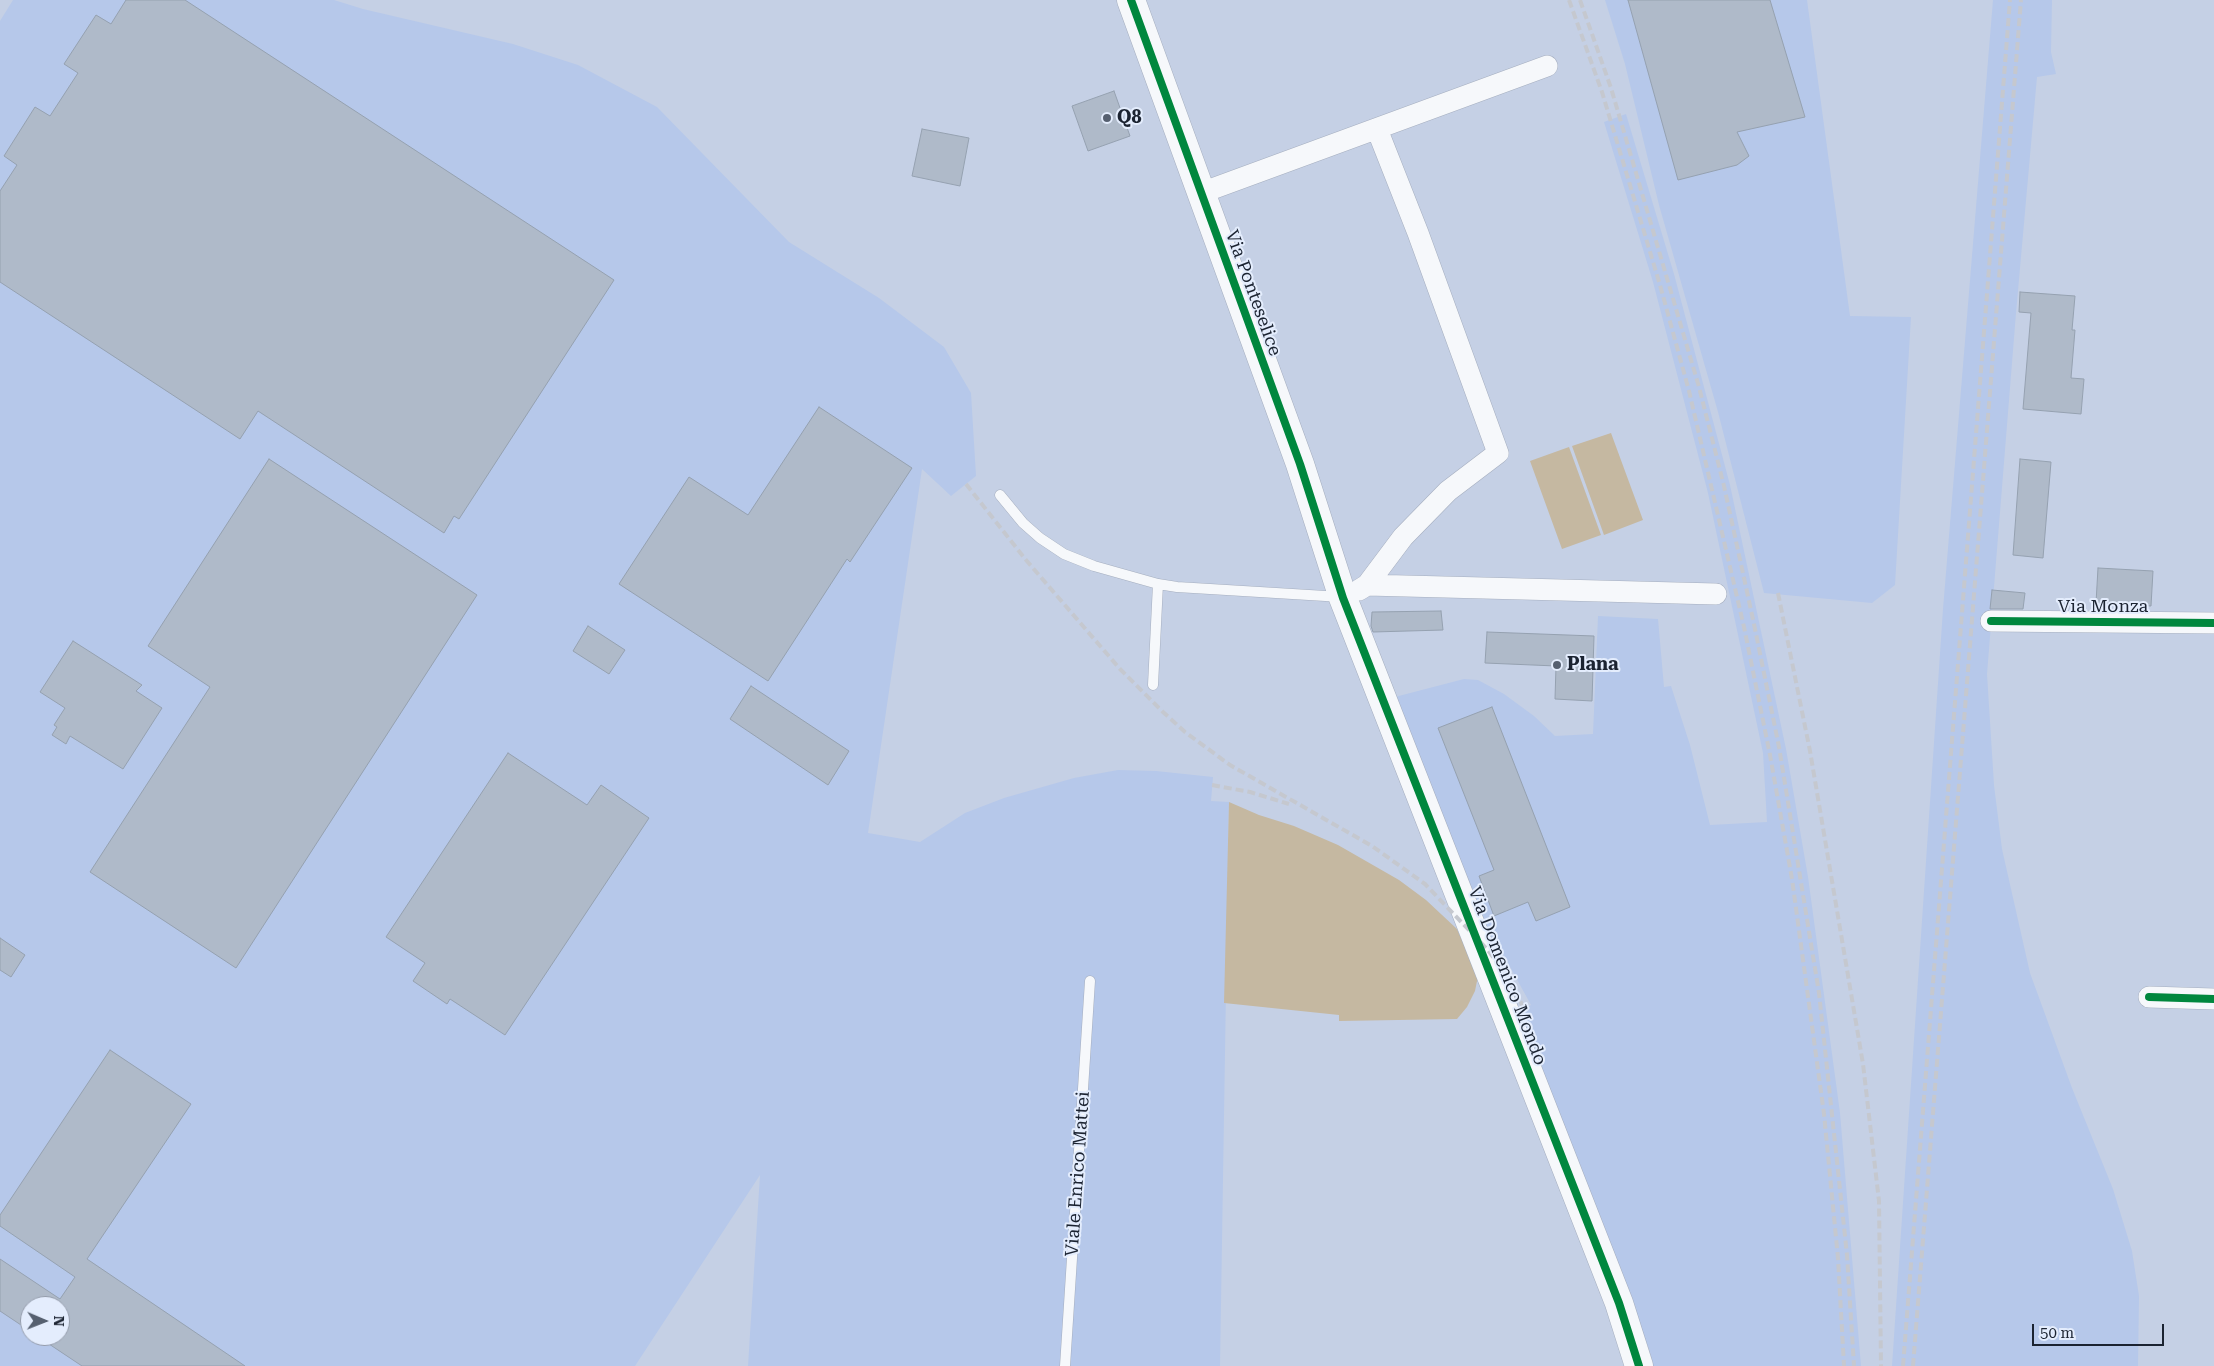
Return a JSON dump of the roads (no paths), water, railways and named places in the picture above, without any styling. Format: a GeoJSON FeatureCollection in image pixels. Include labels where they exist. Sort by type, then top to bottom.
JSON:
{"type":"FeatureCollection","features":[{"type":"Feature","properties":{"kind":"street","name":"Via Ponteselice"},"geometry":{"type":"LineString","coordinates":[[1131,0],[1300,464],[1343,598]]}},
{"type":"Feature","properties":{"kind":"street"},"geometry":{"type":"LineString","coordinates":[[1201,193],[1547,66]]}},
{"type":"Feature","properties":{"kind":"street"},"geometry":{"type":"LineString","coordinates":[[1343,598],[1368,585],[1403,537],[1448,491],[1498,452],[1418,233],[1377,129]]}},
{"type":"Feature","properties":{"kind":"street"},"geometry":{"type":"LineString","coordinates":[[1368,585],[1716,594]]}},
{"type":"Feature","properties":{"kind":"street","name":"Via Domenico Mondo"},"geometry":{"type":"LineString","coordinates":[[1343,598],[1618,1303],[1639,1366]]}},
{"type":"Feature","properties":{"kind":"street","name":"Via Monza"},"geometry":{"type":"LineString","coordinates":[[1991,621],[2214,623]]}},
{"type":"Feature","properties":{"kind":"street"},"geometry":{"type":"LineString","coordinates":[[2149,997],[2214,1000]]}},
{"type":"Feature","properties":{"kind":"lane"},"geometry":{"type":"LineString","coordinates":[[1000,495],[1023,523],[1040,538],[1064,554],[1094,566],[1158,584],[1343,598]]}},
{"type":"Feature","properties":{"kind":"lane"},"geometry":{"type":"LineString","coordinates":[[1152,685],[1158,584]]}},
{"type":"Feature","properties":{"kind":"lane","name":"Viale Enrico Mattei"},"geometry":{"type":"LineString","coordinates":[[1065,1366],[1090,981]]}},
{"type":"Feature","properties":{"kind":"railway"},"geometry":{"type":"LineString","coordinates":[[1569,0],[1602,92],[1660,285],[1689,391],[1744,627],[1770,755],[1792,879],[1824,1114],[1838,1258],[1844,1366]]}},
{"type":"Feature","properties":{"kind":"railway"},"geometry":{"type":"LineString","coordinates":[[1580,0],[1611,88],[1699,387],[1724,486],[1779,747],[1819,993],[1847,1255],[1854,1366]]}},
{"type":"Feature","properties":{"kind":"railway"},"geometry":{"type":"LineString","coordinates":[[1903,1366],[2010,0]]}},
{"type":"Feature","properties":{"kind":"railway"},"geometry":{"type":"LineString","coordinates":[[1913,1366],[2021,0]]}},
{"type":"Feature","properties":{"kind":"railway"},"geometry":{"type":"LineString","coordinates":[[966,484],[1026,560],[1120,669],[1163,712],[1185,732],[1230,765],[1372,846],[1425,884],[1488,950],[1507,977],[1525,1010]]}},
{"type":"Feature","properties":{"kind":"railway"},"geometry":{"type":"LineString","coordinates":[[1778,593],[1810,751],[1863,1064],[1879,1201],[1881,1366]]}},
{"type":"Feature","properties":{"kind":"railway"},"geometry":{"type":"LineString","coordinates":[[1212,785],[1250,792],[1289,804]]}},
{"type":"Feature","properties":{"kind":"place","name":"Q8"},"geometry":{"type":"Point","coordinates":[1107,118]}},
{"type":"Feature","properties":{"kind":"place","name":"Plana"},"geometry":{"type":"Point","coordinates":[1557,665]}}]}
